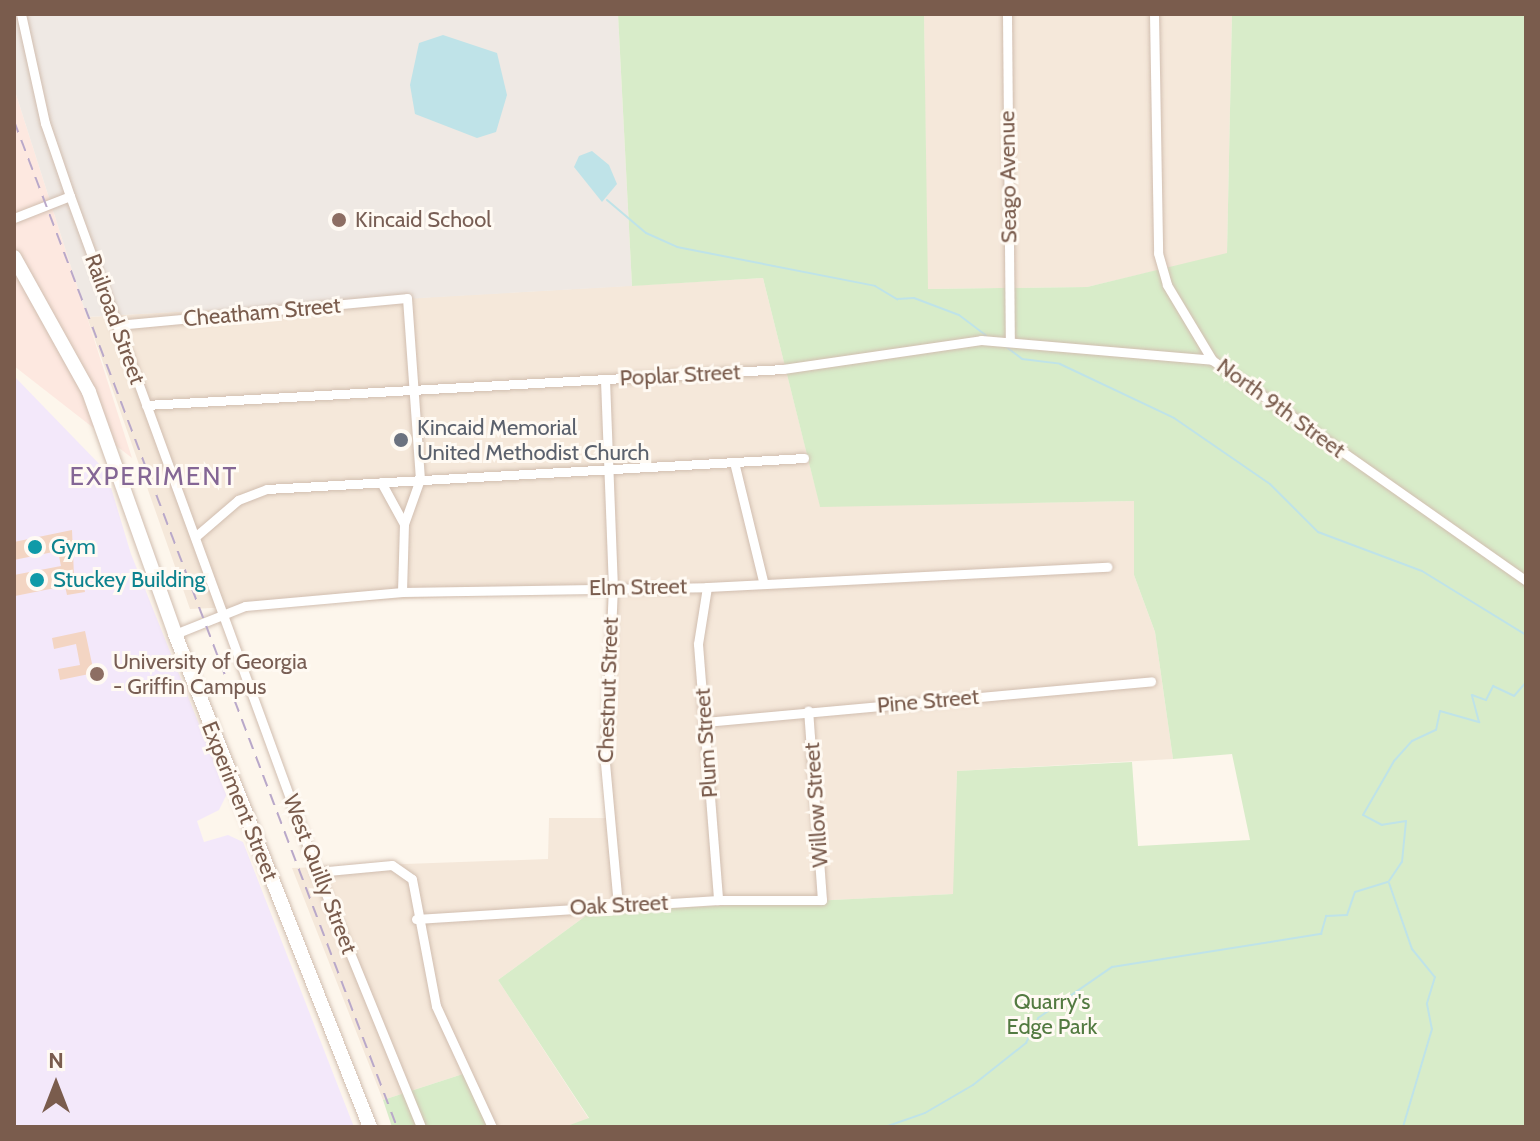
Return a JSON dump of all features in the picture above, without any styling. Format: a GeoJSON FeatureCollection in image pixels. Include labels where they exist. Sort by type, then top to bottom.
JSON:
{"type":"FeatureCollection","features":[{"type":"Feature","properties":{"kind":"main road","name":"Experiment Street"},"geometry":{"type":"LineString","coordinates":[[14,257],[89,392],[175,634],[370,1127]]}},
{"type":"Feature","properties":{"kind":"street","name":"Railroad Street"},"geometry":{"type":"LineString","coordinates":[[21,14],[45,123],[225,619]]}},
{"type":"Feature","properties":{"kind":"street","name":"Seago Avenue"},"geometry":{"type":"LineString","coordinates":[[1007,14],[1010,339]]}},
{"type":"Feature","properties":{"kind":"street","name":"North 9th Street"},"geometry":{"type":"LineString","coordinates":[[1154,14],[1158,253],[1167,285],[1212,360],[1526,581]]}},
{"type":"Feature","properties":{"kind":"street"},"geometry":{"type":"LineString","coordinates":[[14,218],[70,196]]}},
{"type":"Feature","properties":{"kind":"street","name":"Cheatham Street"},"geometry":{"type":"LineString","coordinates":[[116,325],[407,298],[417,390]]}},
{"type":"Feature","properties":{"kind":"street","name":"Poplar Street"},"geometry":{"type":"LineString","coordinates":[[146,405],[783,369],[1010,339],[1212,360]]}},
{"type":"Feature","properties":{"kind":"street","name":"Chestnut Street"},"geometry":{"type":"LineString","coordinates":[[605,380],[613,587],[605,763],[618,905]]}},
{"type":"Feature","properties":{"kind":"street"},"geometry":{"type":"LineString","coordinates":[[402,592],[404,524],[420,479],[417,390]]}},
{"type":"Feature","properties":{"kind":"street"},"geometry":{"type":"LineString","coordinates":[[195,537],[251,492],[420,479],[804,458]]}},
{"type":"Feature","properties":{"kind":"street"},"geometry":{"type":"LineString","coordinates":[[734,462],[763,581]]}},
{"type":"Feature","properties":{"kind":"street"},"geometry":{"type":"LineString","coordinates":[[381,482],[404,524]]}},
{"type":"Feature","properties":{"kind":"street","name":"Elm Street"},"geometry":{"type":"LineString","coordinates":[[175,634],[225,619],[245,606],[402,592],[707,587],[763,581],[1108,567]]}},
{"type":"Feature","properties":{"kind":"street","name":"Plum Street"},"geometry":{"type":"LineString","coordinates":[[707,587],[698,644],[718,900]]}},
{"type":"Feature","properties":{"kind":"street","name":"West Quilly Street"},"geometry":{"type":"LineString","coordinates":[[225,619],[317,872],[421,1127]]}},
{"type":"Feature","properties":{"kind":"street","name":"Pine Street"},"geometry":{"type":"LineString","coordinates":[[704,722],[1151,681]]}},
{"type":"Feature","properties":{"kind":"street","name":"Willow Street"},"geometry":{"type":"LineString","coordinates":[[808,711],[822,900]]}},
{"type":"Feature","properties":{"kind":"street"},"geometry":{"type":"LineString","coordinates":[[317,872],[392,865],[406,871],[436,1006],[492,1127]]}},
{"type":"Feature","properties":{"kind":"street","name":"Oak Street"},"geometry":{"type":"LineString","coordinates":[[416,919],[718,900],[822,900]]}},
{"type":"Feature","properties":{"kind":"shaded area"},"geometry":{"type":"Polygon","coordinates":[[[14,14],[618,14],[632,286],[87,317],[14,88],[14,14]]]}},
{"type":"Feature","properties":{"kind":"shaded area"},"geometry":{"type":"Polygon","coordinates":[[[924,14],[1232,14],[1227,254],[1087,287],[927,289],[924,14]]]}},
{"type":"Feature","properties":{"kind":"shaded area"},"geometry":{"type":"Polygon","coordinates":[[[14,88],[50,201],[132,458],[14,366],[14,88]]]}},
{"type":"Feature","properties":{"kind":"shaded area"},"geometry":{"type":"Polygon","coordinates":[[[763,278],[820,506],[1134,501],[1134,575],[1155,632],[1173,759],[957,771],[954,894],[591,912],[498,980],[589,1119],[564,1127],[497,1127],[466,1073],[383,1100],[292,868],[548,859],[549,818],[611,818],[603,709],[607,590],[190,609],[87,317],[763,278]]]}},
{"type":"Feature","properties":{"kind":"shaded area","name":"University of Georgia - Griffin Campus"},"geometry":{"type":"Polygon","coordinates":[[[14,376],[106,471],[131,554],[227,794],[219,810],[197,821],[204,842],[228,835],[243,842],[354,1127],[14,1127],[14,376]]]}},
{"type":"Feature","properties":{"kind":"green space","name":"Quarry's Edge Park"},"geometry":{"type":"Polygon","coordinates":[[[618,14],[924,14],[928,289],[1087,287],[1227,253],[1232,14],[1526,14],[1526,1127],[564,1127],[589,1118],[498,980],[591,912],[953,894],[957,771],[1132,762],[1138,846],[1250,840],[1232,754],[1173,759],[1155,632],[1134,575],[1134,501],[820,507],[763,278],[632,286],[618,14]]]}},
{"type":"Feature","properties":{"kind":"green space"},"geometry":{"type":"Polygon","coordinates":[[[466,1073],[497,1127],[392,1127],[383,1100],[466,1073]]]}},
{"type":"Feature","properties":{"kind":"water"},"geometry":{"type":"Polygon","coordinates":[[[443,35],[497,53],[507,95],[496,132],[477,138],[415,114],[410,85],[419,43],[443,35]]]}},
{"type":"Feature","properties":{"kind":"water"},"geometry":{"type":"Polygon","coordinates":[[[592,151],[609,165],[617,184],[602,202],[574,167],[579,156],[592,151]]]}},
{"type":"Feature","properties":{"kind":"building"},"geometry":{"type":"Polygon","coordinates":[[[72,530],[74,576],[82,575],[85,592],[67,595],[65,586],[15,596],[14,575],[61,566],[58,551],[14,560],[14,542],[72,530]]]}},
{"type":"Feature","properties":{"kind":"building"},"geometry":{"type":"Polygon","coordinates":[[[85,631],[94,673],[60,680],[58,669],[80,665],[76,644],[54,649],[52,638],[85,631]]]}},
{"type":"Feature","properties":{"kind":"waterway"},"geometry":{"type":"LineString","coordinates":[[607,200],[646,233],[677,247],[875,286],[897,299],[914,298],[959,315],[986,335]]}},
{"type":"Feature","properties":{"kind":"waterway"},"geometry":{"type":"LineString","coordinates":[[1005,346],[1022,359],[1060,364],[1174,418],[1270,484],[1318,532],[1422,571],[1526,635]]}},
{"type":"Feature","properties":{"kind":"waterway"},"geometry":{"type":"LineString","coordinates":[[1389,881],[1402,862],[1406,821],[1382,825],[1363,815],[1394,761],[1412,741],[1436,730],[1440,711],[1479,722],[1472,695],[1486,700],[1493,686],[1514,696],[1526,682]]}},
{"type":"Feature","properties":{"kind":"waterway"},"geometry":{"type":"LineString","coordinates":[[885,1127],[925,1113],[973,1085],[1026,1043],[1038,1018],[1112,967],[1321,934],[1326,916],[1347,915],[1355,892],[1388,882]]}},
{"type":"Feature","properties":{"kind":"waterway"},"geometry":{"type":"LineString","coordinates":[[1389,883],[1412,949],[1435,977],[1427,1004],[1432,1029],[1403,1127]]}},
{"type":"Feature","properties":{"kind":"railway"},"geometry":{"type":"LineString","coordinates":[[14,121],[397,1127]]}},
{"type":"Feature","properties":{"kind":"place","name":"Kincaid School"},"geometry":{"type":"Point","coordinates":[339,220]}},
{"type":"Feature","properties":{"kind":"place","name":"Kincaid Memorial United Methodist Church"},"geometry":{"type":"Point","coordinates":[401,440]}},
{"type":"Feature","properties":{"kind":"place","name":"Gym"},"geometry":{"type":"Point","coordinates":[35,547]}},
{"type":"Feature","properties":{"kind":"place","name":"Stuckey Building"},"geometry":{"type":"Point","coordinates":[37,580]}},
{"type":"Feature","properties":{"kind":"place","name":"University of Georgia - Griffin Campus"},"geometry":{"type":"Point","coordinates":[97,674]}},
{"type":"Feature","properties":{"kind":"district","name":"EXPERIMENT"},"geometry":{"type":"Point","coordinates":[154,477]}}]}
